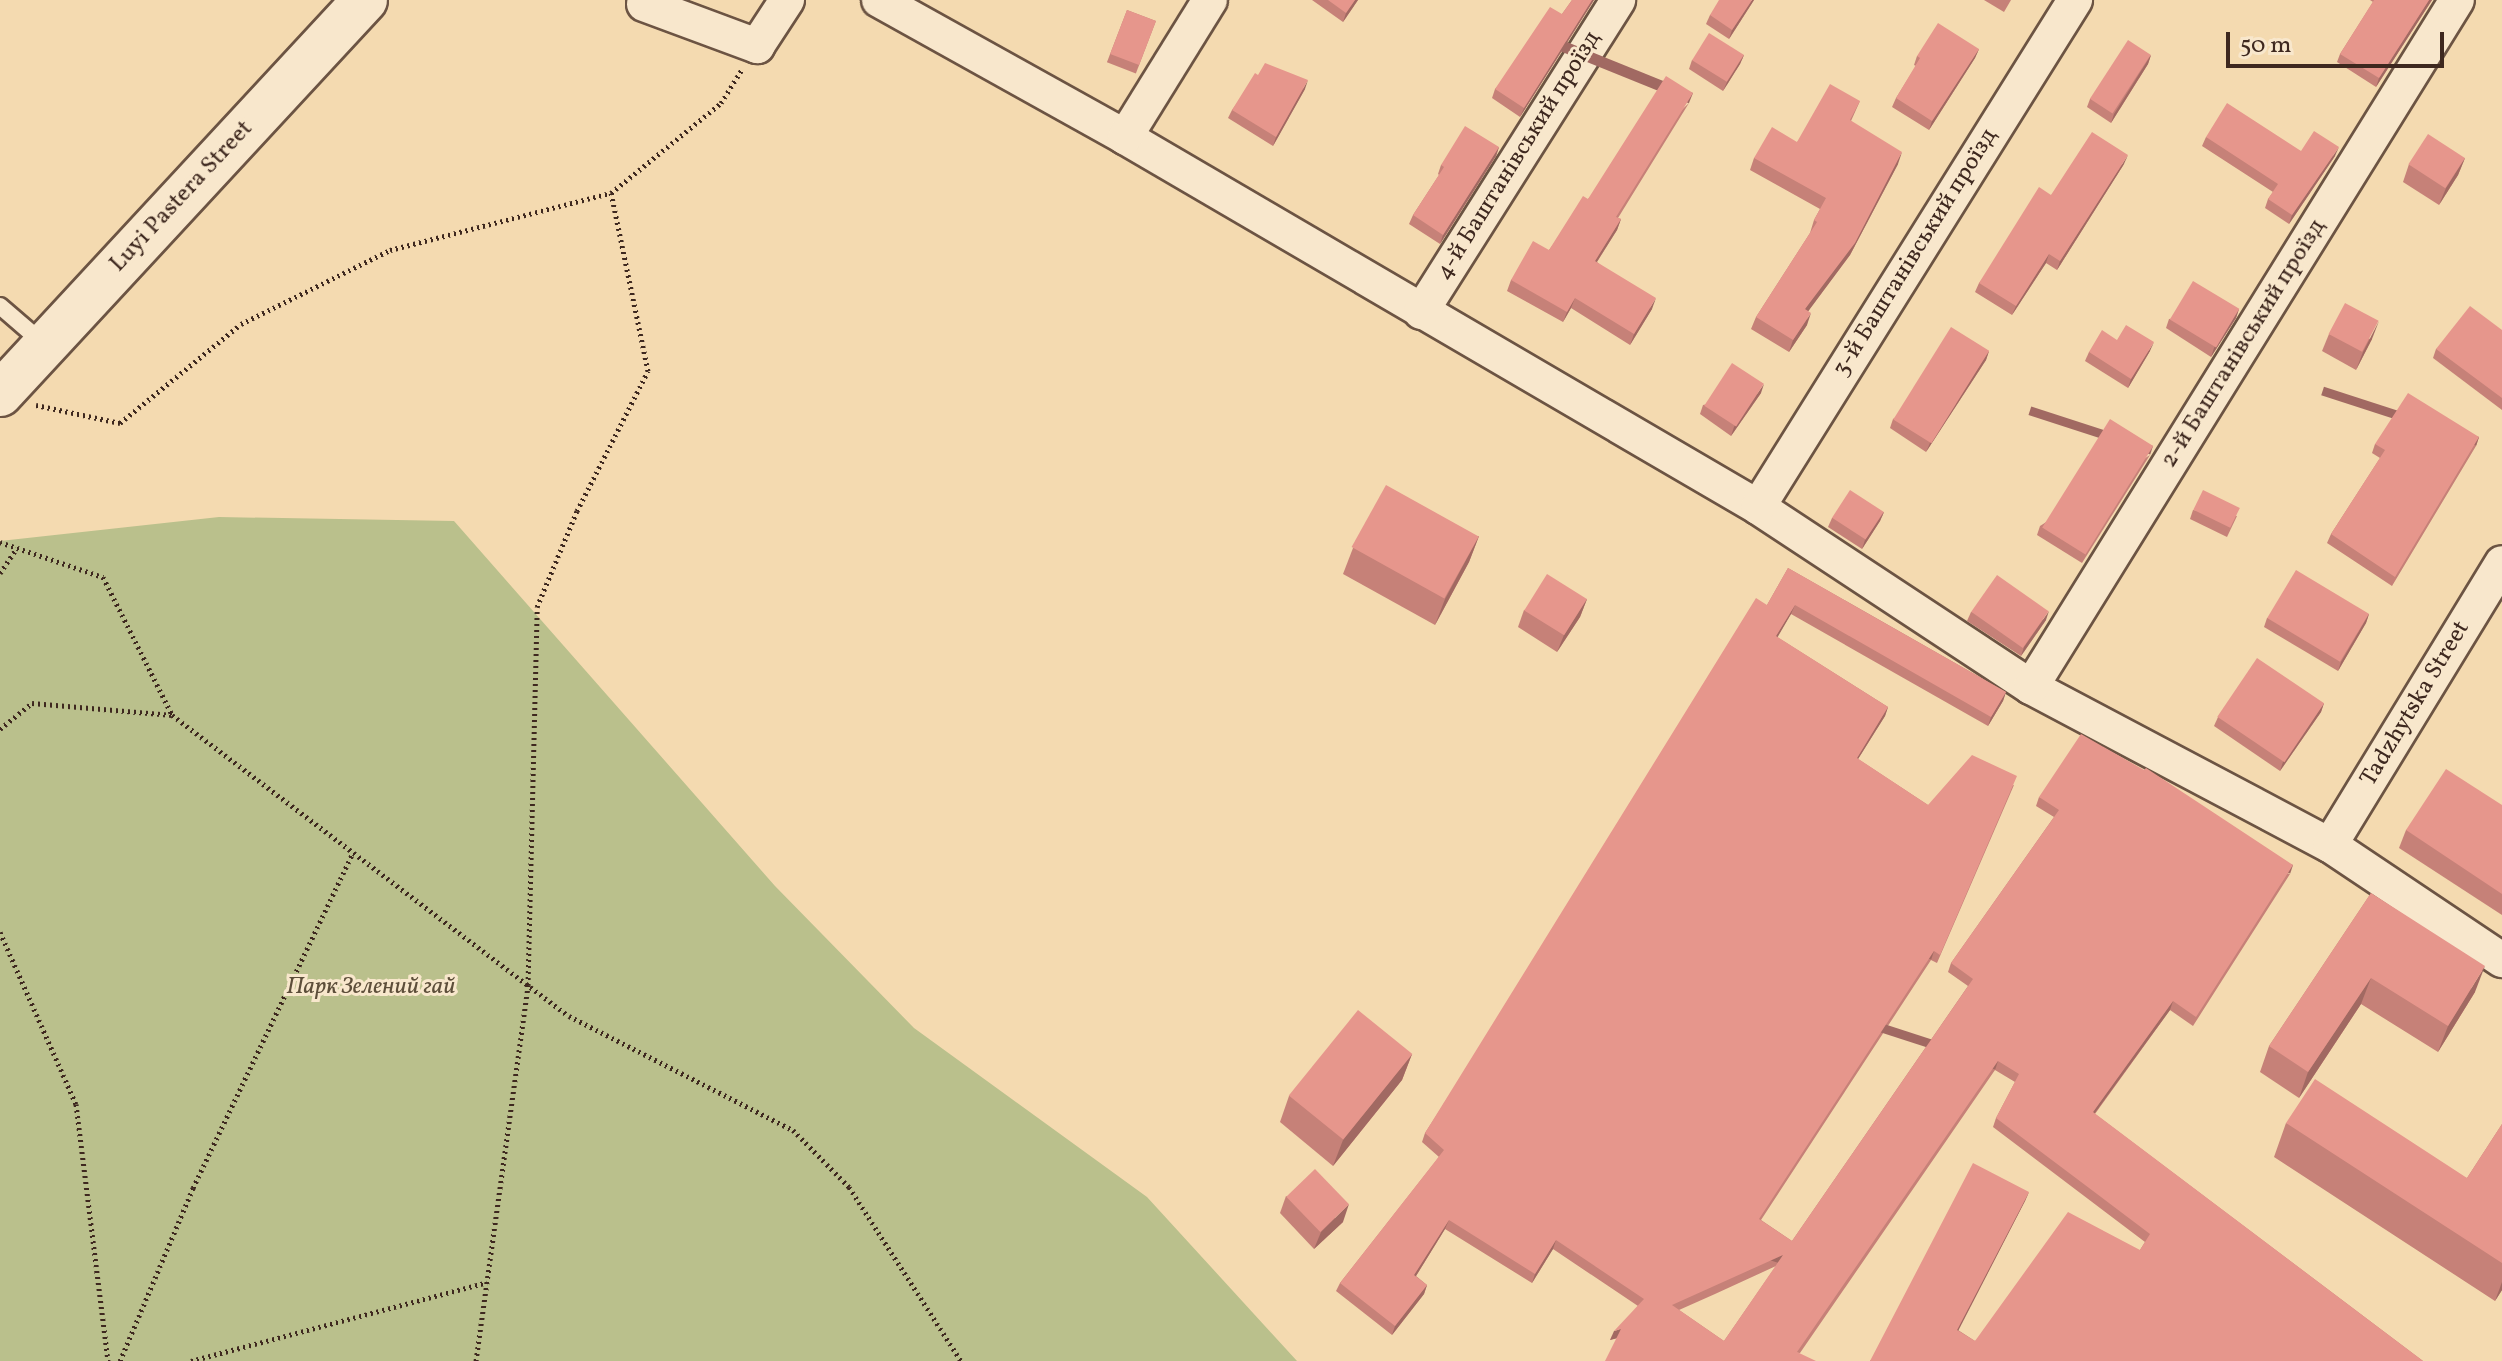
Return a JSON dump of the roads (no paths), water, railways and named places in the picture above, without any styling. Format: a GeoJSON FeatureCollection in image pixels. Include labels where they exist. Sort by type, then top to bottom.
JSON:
{"type":"FeatureCollection","features":[{"type":"Feature","properties":{"kind":"street","name":"Luyi Pastera Street"},"geometry":{"type":"LineString","coordinates":[[15,399],[46,346],[365,0]]}},
{"type":"Feature","properties":{"kind":"street"},"geometry":{"type":"LineString","coordinates":[[644,4],[757,46],[787,0]]}},
{"type":"Feature","properties":{"kind":"street"},"geometry":{"type":"LineString","coordinates":[[879,0],[1125,137],[1758,507],[2031,687],[2330,845],[2502,960]]}},
{"type":"Feature","properties":{"kind":"street"},"geometry":{"type":"LineString","coordinates":[[1125,137],[1210,0]]}},
{"type":"Feature","properties":{"kind":"street","name":"4-й Баштанівський проїзд"},"geometry":{"type":"LineString","coordinates":[[1421,312],[1618,0]]}},
{"type":"Feature","properties":{"kind":"street","name":"3-й Баштанівський проїзд"},"geometry":{"type":"LineString","coordinates":[[1758,507],[2075,0]]}},
{"type":"Feature","properties":{"kind":"street","name":"2-й Баштанівський проїзд"},"geometry":{"type":"LineString","coordinates":[[2031,687],[2457,0]]}},
{"type":"Feature","properties":{"kind":"street","name":"Tadzhytska Street"},"geometry":{"type":"LineString","coordinates":[[2330,845],[2502,563]]}},
{"type":"Feature","properties":{"kind":"lane"},"geometry":{"type":"LineString","coordinates":[[0,306],[46,346]]}},
{"type":"Feature","properties":{"kind":"park label","name":"Парк Зелений гай"},"geometry":{"type":"Point","coordinates":[371,988]}}]}
